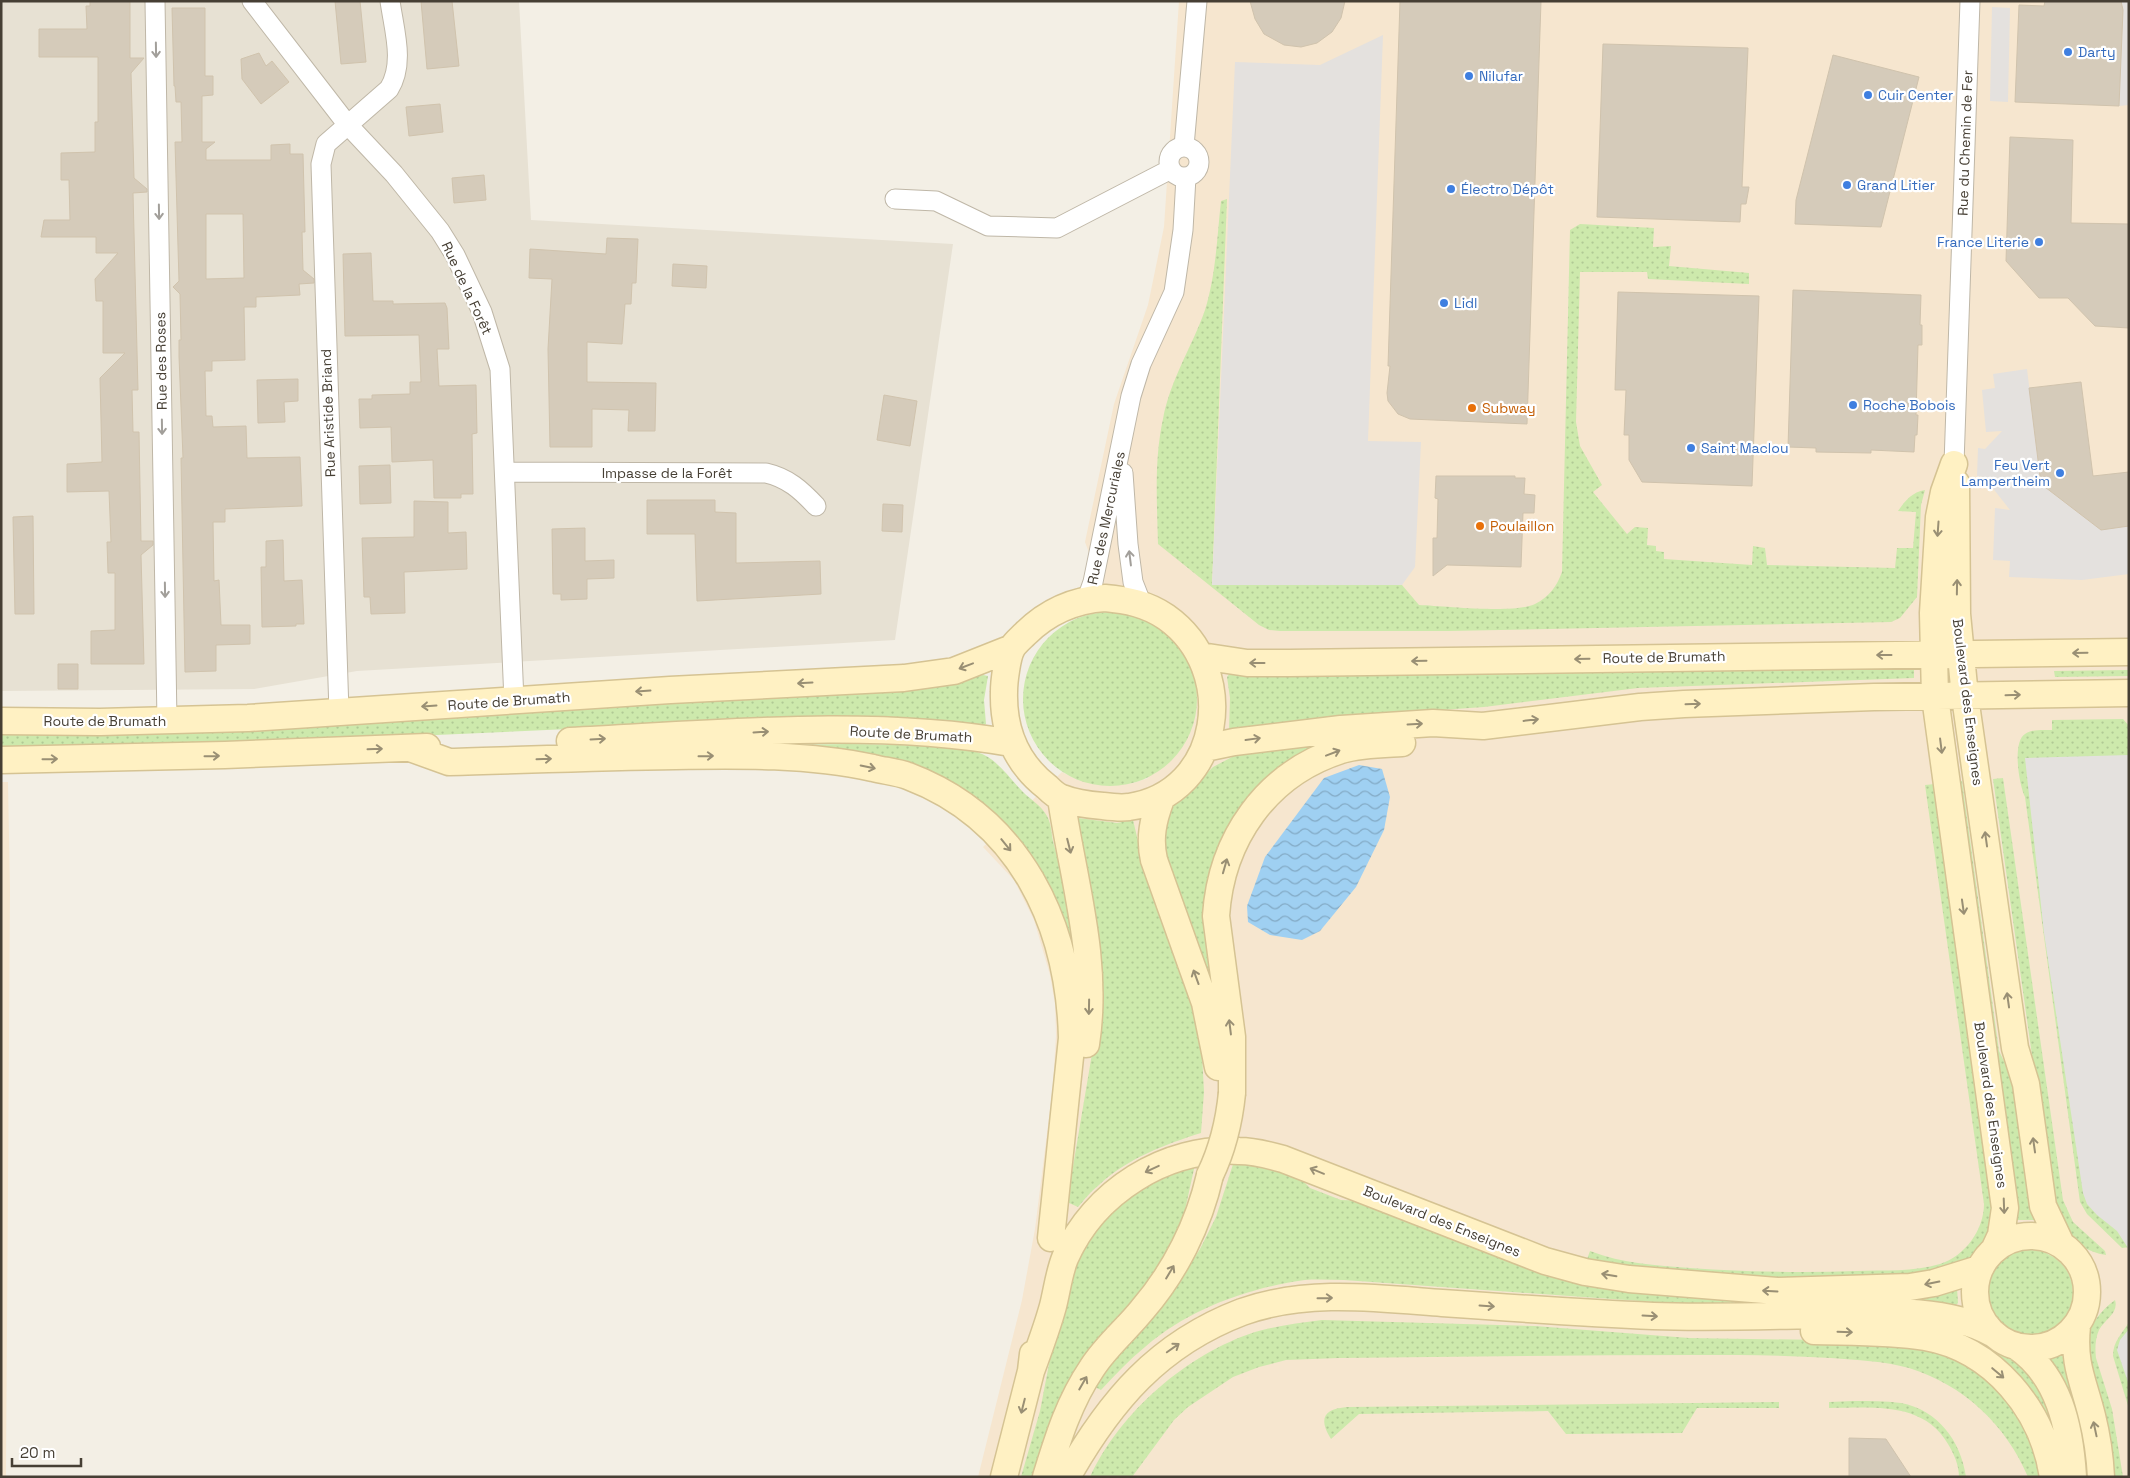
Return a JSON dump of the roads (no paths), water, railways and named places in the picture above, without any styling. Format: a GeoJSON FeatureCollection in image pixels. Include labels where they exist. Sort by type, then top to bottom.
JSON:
{"type":"FeatureCollection","features":[{"type":"Feature","properties":{"kind":"main road","name":"Boulevard des Enseignes"},"geometry":{"type":"LineString","coordinates":[[1954,464],[1958,495],[1957,614],[1965,697],[2015,1048],[2026,1084],[2043,1206],[2060,1242]]}},
{"type":"Feature","properties":{"kind":"main road","name":"Boulevard des Enseignes"},"geometry":{"type":"LineString","coordinates":[[1954,464],[1944,492],[1939,517],[1934,603],[1933,654],[1935,697],[2005,1208],[2000,1235],[1995,1248]]}},
{"type":"Feature","properties":{"kind":"main road"},"geometry":{"type":"LineString","coordinates":[[1087,599],[1124,600],[1142,605],[1166,617],[1179,628],[1200,656],[1211,686],[1213,718],[1205,748],[1186,779],[1161,799],[1128,808],[1095,806],[1061,798],[1039,781],[1020,760],[1011,743],[1003,713],[1004,683],[1012,648],[1035,624],[1058,609],[1087,599]]}},
{"type":"Feature","properties":{"kind":"main road","name":"Route de Brumath"},"geometry":{"type":"LineString","coordinates":[[1,721],[167,721],[338,712],[670,690],[904,678],[954,671],[1012,648]]}},
{"type":"Feature","properties":{"kind":"main road","name":"Route de Brumath"},"geometry":{"type":"LineString","coordinates":[[1200,656],[1247,662],[1290,663],[2129,652]]}},
{"type":"Feature","properties":{"kind":"main road"},"geometry":{"type":"LineString","coordinates":[[1205,748],[1234,742],[1341,729],[1433,723],[1482,726],[1640,707],[1864,698],[2129,693]]}},
{"type":"Feature","properties":{"kind":"main road"},"geometry":{"type":"LineString","coordinates":[[1226,1093],[1232,1037],[1216,916],[1218,897],[1228,856],[1240,831],[1255,809],[1271,791],[1293,774],[1318,759],[1343,749],[1371,745],[1434,741],[1482,726]]}},
{"type":"Feature","properties":{"kind":"main road","name":"Route de Brumath"},"geometry":{"type":"LineString","coordinates":[[1,760],[225,756],[813,731],[939,734],[1011,743]]}},
{"type":"Feature","properties":{"kind":"main road"},"geometry":{"type":"LineString","coordinates":[[410,748],[449,762],[729,756],[796,758],[857,764],[907,775],[948,794],[986,822],[1024,868],[1039,894],[1060,949],[1067,982],[1072,1038],[1051,1238]]}},
{"type":"Feature","properties":{"kind":"main road"},"geometry":{"type":"LineString","coordinates":[[1004,1477],[1031,1370],[1039,1303],[1079,1087],[1089,1012],[1088,950],[1084,918],[1067,838],[1061,798]]}},
{"type":"Feature","properties":{"kind":"main road"},"geometry":{"type":"LineString","coordinates":[[1046,1477],[1062,1426],[1082,1383],[1104,1351],[1141,1311],[1167,1277],[1188,1238],[1222,1150],[1230,1120],[1226,1093],[1205,1003],[1154,860],[1151,832],[1161,799]]}},
{"type":"Feature","properties":{"kind":"main road","name":"Boulevard des Enseignes"},"geometry":{"type":"LineString","coordinates":[[1031,1370],[1053,1305],[1064,1260],[1084,1225],[1098,1208],[1130,1181],[1152,1169],[1198,1154],[1237,1150],[1283,1159],[1545,1261],[1585,1272],[1620,1277],[1777,1291],[1910,1287],[1934,1283],[1979,1270]]}},
{"type":"Feature","properties":{"kind":"main road"},"geometry":{"type":"LineString","coordinates":[[1067,1477],[1087,1441],[1105,1415],[1136,1379],[1156,1361],[1195,1334],[1244,1311],[1299,1298],[1353,1297],[1596,1313],[1709,1317],[1907,1313],[1968,1321],[2003,1341],[2016,1346],[2029,1348],[2043,1347],[2056,1343],[2077,1326],[2084,1314],[2087,1300],[2088,1287],[2085,1273],[2075,1256],[2060,1242],[2047,1237],[2020,1236],[2007,1240],[1995,1248],[1986,1258],[1979,1270],[1975,1283],[1975,1296],[1978,1310],[1992,1333]]}},
{"type":"Feature","properties":{"kind":"main road"},"geometry":{"type":"LineString","coordinates":[[1709,1317],[1789,1330],[1906,1334],[1927,1337],[1968,1352],[1986,1363],[2005,1379],[2021,1397],[2034,1417],[2044,1439],[2053,1477]]}},
{"type":"Feature","properties":{"kind":"main road"},"geometry":{"type":"LineString","coordinates":[[2077,1326],[2074,1347],[2077,1367],[2092,1417],[2101,1477]]}},
{"type":"Feature","properties":{"kind":"main road"},"geometry":{"type":"LineString","coordinates":[[2016,1346],[2041,1367],[2057,1394],[2066,1426],[2073,1477]]}},
{"type":"Feature","properties":{"kind":"street","name":"Rue des Roses"},"geometry":{"type":"LineString","coordinates":[[155,1],[167,721]]}},
{"type":"Feature","properties":{"kind":"street","name":"Rue de la Forêt"},"geometry":{"type":"LineString","coordinates":[[252,1],[347,124],[394,174],[440,231],[455,255],[482,312],[500,368],[506,472],[514,701]]}},
{"type":"Feature","properties":{"kind":"street","name":"Rue Aristide Briand"},"geometry":{"type":"LineString","coordinates":[[338,712],[321,164],[326,144],[389,89],[395,80],[398,58],[390,1]]}},
{"type":"Feature","properties":{"kind":"street"},"geometry":{"type":"LineString","coordinates":[[1184,146],[1197,1]]}},
{"type":"Feature","properties":{"kind":"street","name":"Rue du Chemin de Fer"},"geometry":{"type":"LineString","coordinates":[[1954,464],[1970,1]]}},
{"type":"Feature","properties":{"kind":"street"},"geometry":{"type":"LineString","coordinates":[[895,199],[936,201],[988,226],[1057,228],[1178,173],[1195,172],[1199,162],[1194,150],[1184,146],[1172,151],[1168,160],[1178,173]]}},
{"type":"Feature","properties":{"kind":"street","name":"Rue des Mercuriales"},"geometry":{"type":"LineString","coordinates":[[1087,599],[1093,582],[1131,396],[1141,364],[1174,292],[1183,230],[1178,173]]}},
{"type":"Feature","properties":{"kind":"street","name":"Rue des Mercuriales"},"geometry":{"type":"LineString","coordinates":[[1124,436],[1123,488],[1128,544],[1133,582],[1142,605]]}},
{"type":"Feature","properties":{"kind":"street","name":"Impasse de la Forêt"},"geometry":{"type":"LineString","coordinates":[[506,472],[766,472],[792,482],[816,506]]}},
{"type":"Feature","properties":{"kind":"water"},"geometry":{"type":"Polygon","coordinates":[[[1359,765],[1382,769],[1390,797],[1384,830],[1356,887],[1320,931],[1302,940],[1270,935],[1248,922],[1247,906],[1265,857],[1324,778],[1359,765]]]}},
{"type":"Feature","properties":{"kind":"place","name":"Darty"},"geometry":{"type":"Point","coordinates":[2068,52]}},
{"type":"Feature","properties":{"kind":"place","name":"Nilufar"},"geometry":{"type":"Point","coordinates":[1469,76]}},
{"type":"Feature","properties":{"kind":"place","name":"Cuir Center"},"geometry":{"type":"Point","coordinates":[1868,95]}},
{"type":"Feature","properties":{"kind":"place","name":"Grand Litier"},"geometry":{"type":"Point","coordinates":[1847,185]}},
{"type":"Feature","properties":{"kind":"place","name":"Électro Dépôt"},"geometry":{"type":"Point","coordinates":[1451,189]}},
{"type":"Feature","properties":{"kind":"place","name":"France Literie"},"geometry":{"type":"Point","coordinates":[2039,242]}},
{"type":"Feature","properties":{"kind":"place","name":"Lidl"},"geometry":{"type":"Point","coordinates":[1444,303]}},
{"type":"Feature","properties":{"kind":"place","name":"Roche Bobois"},"geometry":{"type":"Point","coordinates":[1853,405]}},
{"type":"Feature","properties":{"kind":"place","name":"Subway"},"geometry":{"type":"Point","coordinates":[1472,408]}},
{"type":"Feature","properties":{"kind":"place","name":"Saint Maclou"},"geometry":{"type":"Point","coordinates":[1691,448]}},
{"type":"Feature","properties":{"kind":"place","name":"Feu Vert Lampertheim"},"geometry":{"type":"Point","coordinates":[2060,473]}},
{"type":"Feature","properties":{"kind":"place","name":"Poulaillon"},"geometry":{"type":"Point","coordinates":[1480,526]}}]}
